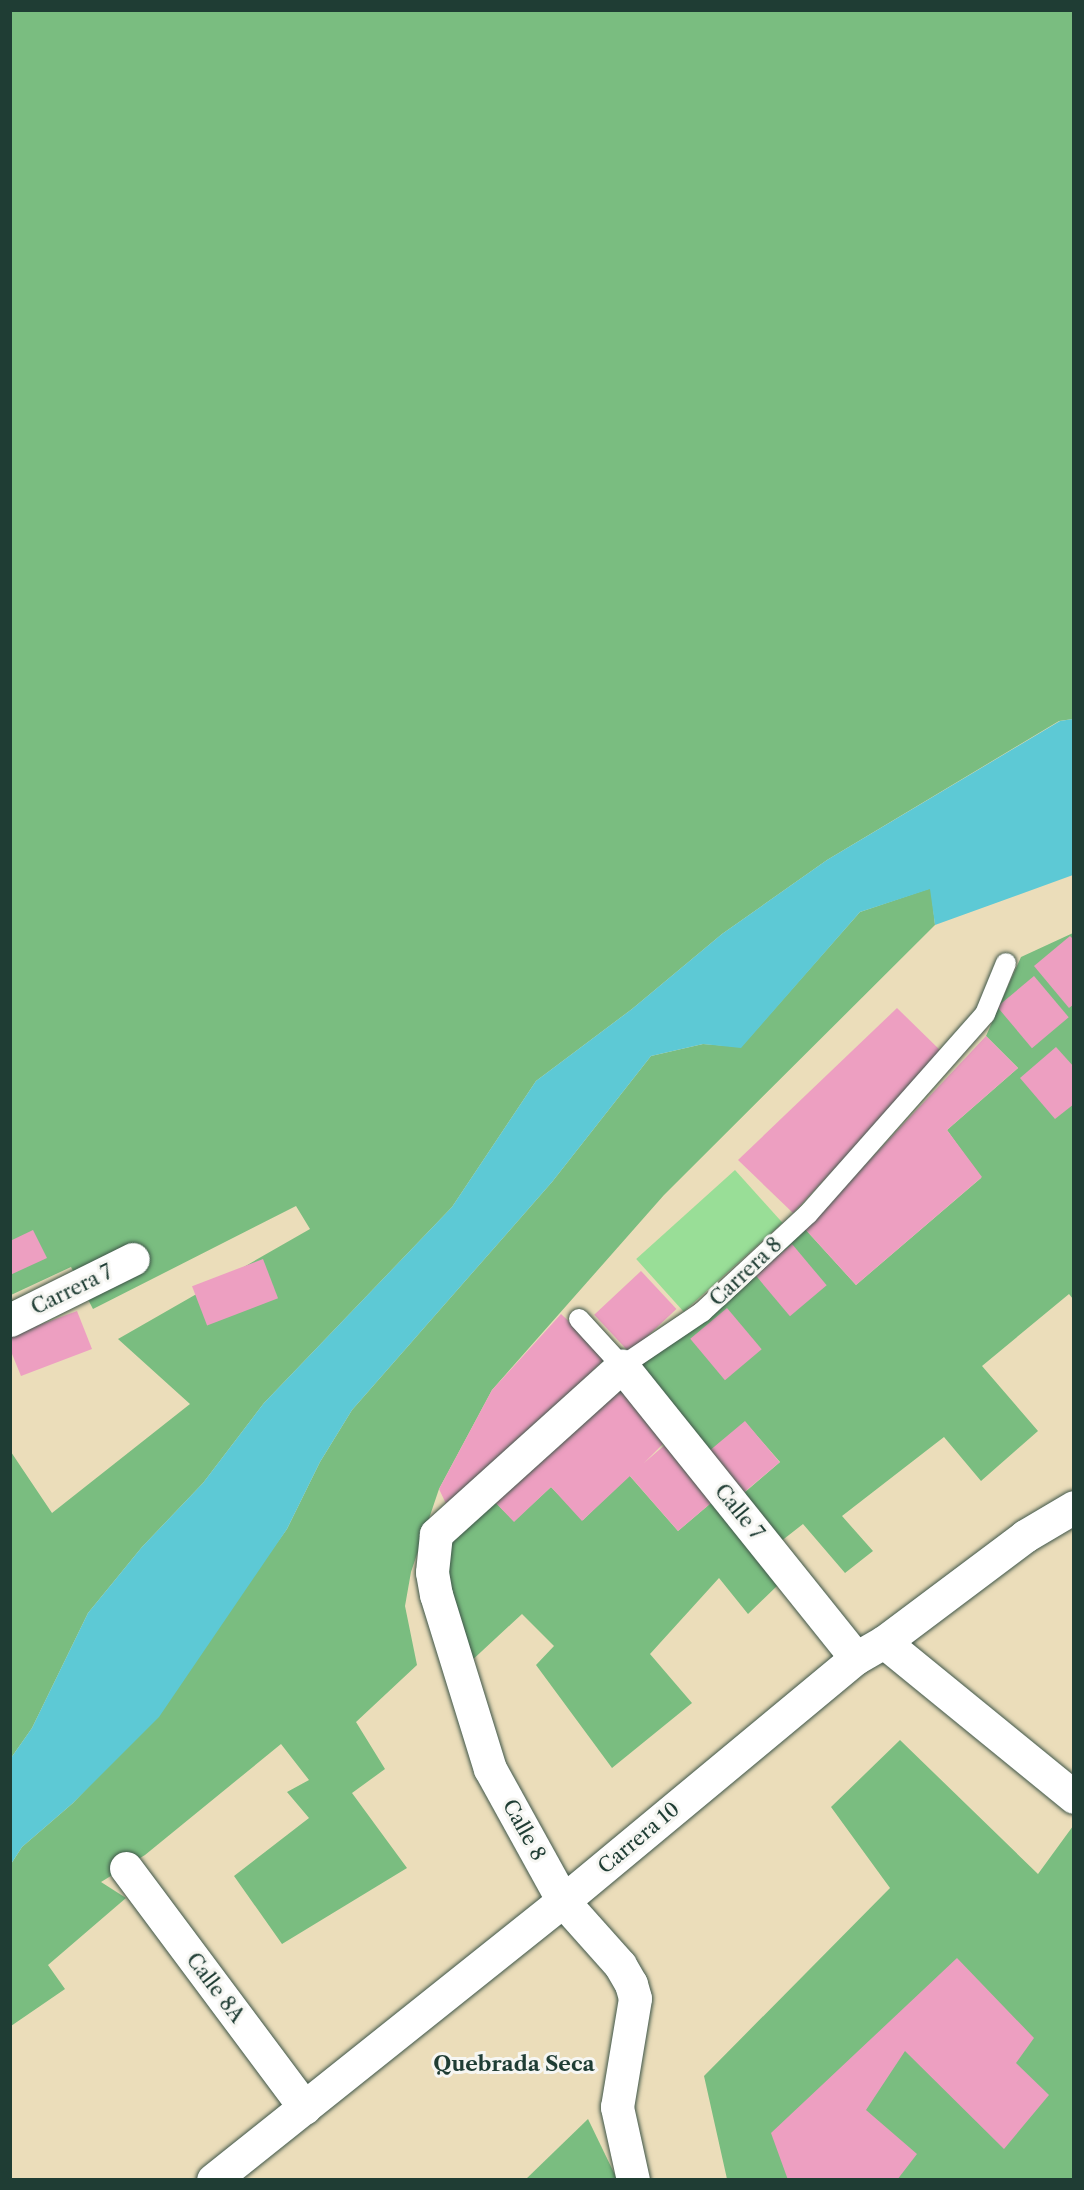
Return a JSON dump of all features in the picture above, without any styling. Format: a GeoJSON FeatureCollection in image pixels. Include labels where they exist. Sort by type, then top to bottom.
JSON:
{"type":"FeatureCollection","features":[{"type":"Feature","properties":{"kind":"street","name":"Carrera 7"},"geometry":{"type":"LineString","coordinates":[[10,1320],[133,1259]]}},
{"type":"Feature","properties":{"kind":"street","name":"Carrera 8"},"geometry":{"type":"LineString","coordinates":[[436,1534],[622,1366]]}},
{"type":"Feature","properties":{"kind":"street","name":"Calle 7"},"geometry":{"type":"LineString","coordinates":[[622,1366],[856,1658]]}},
{"type":"Feature","properties":{"kind":"street","name":"Carrera 10"},"geometry":{"type":"LineString","coordinates":[[213,2180],[562,1901],[856,1658],[884,1642],[1025,1536],[1074,1508]]}},
{"type":"Feature","properties":{"kind":"street","name":"Calle 8"},"geometry":{"type":"LineString","coordinates":[[436,1534],[432,1572],[436,1595],[490,1769],[562,1901],[620,1965],[631,1984],[635,1998],[617,2107],[633,2180]]}},
{"type":"Feature","properties":{"kind":"street"},"geometry":{"type":"LineString","coordinates":[[884,1642],[1074,1797]]}},
{"type":"Feature","properties":{"kind":"street","name":"Calle 8A"},"geometry":{"type":"LineString","coordinates":[[126,1868],[304,2108]]}},
{"type":"Feature","properties":{"kind":"lane","name":"Carrera 8"},"geometry":{"type":"LineString","coordinates":[[622,1366],[702,1312],[808,1214],[985,1014],[1006,963]]}},
{"type":"Feature","properties":{"kind":"lane"},"geometry":{"type":"LineString","coordinates":[[579,1319],[622,1366]]}},
{"type":"Feature","properties":{"kind":"green space"},"geometry":{"type":"Polygon","coordinates":[[[11,11],[1073,11],[1073,719],[1059,721],[827,860],[722,934],[632,1009],[536,1081],[452,1207],[264,1403],[203,1483],[142,1547],[88,1613],[32,1728],[11,1758],[11,1452],[52,1513],[190,1404],[118,1339],[310,1229],[296,1206],[93,1309],[71,1267],[11,1295],[11,11]]]}},
{"type":"Feature","properties":{"kind":"green space"},"geometry":{"type":"Polygon","coordinates":[[[931,888],[935,925],[664,1195],[492,1390],[439,1489],[411,1572],[405,1606],[417,1665],[356,1722],[385,1769],[352,1793],[407,1868],[282,1944],[234,1876],[309,1818],[287,1792],[309,1780],[281,1744],[145,1855],[101,1882],[126,1898],[48,1965],[65,1989],[11,2026],[11,1864],[22,1847],[73,1803],[112,1762],[225,1615],[287,1529],[320,1462],[352,1410],[552,1182],[651,1056],[703,1044],[741,1047],[860,912],[931,888]]]}},
{"type":"Feature","properties":{"kind":"green space"},"geometry":{"type":"Polygon","coordinates":[[[1073,933],[1073,1299],[1069,1294],[982,1366],[1038,1431],[981,1481],[944,1437],[842,1516],[873,1551],[845,1573],[803,1524],[780,1542],[744,1493],[780,1462],[745,1422],[709,1452],[634,1367],[734,1296],[805,1229],[856,1285],[981,1178],[947,1130],[1018,1068],[986,1036],[1021,957],[1073,933]]]}},
{"type":"Feature","properties":{"kind":"green space"},"geometry":{"type":"Polygon","coordinates":[[[735,1170],[783,1223],[684,1312],[636,1259],[735,1170]]]}},
{"type":"Feature","properties":{"kind":"green space"},"geometry":{"type":"Polygon","coordinates":[[[629,1475],[678,1531],[711,1503],[779,1584],[748,1614],[719,1578],[650,1654],[692,1703],[612,1768],[536,1665],[554,1646],[522,1614],[468,1664],[449,1592],[447,1536],[492,1499],[514,1521],[551,1487],[583,1520],[629,1475]]]}},
{"type":"Feature","properties":{"kind":"green space"},"geometry":{"type":"Polygon","coordinates":[[[900,1740],[1038,1874],[1073,1826],[1073,2179],[727,2179],[704,2076],[890,1888],[831,1807],[900,1740]]]}},
{"type":"Feature","properties":{"kind":"green space"},"geometry":{"type":"Polygon","coordinates":[[[588,2119],[617,2179],[525,2180],[588,2119]]]}},
{"type":"Feature","properties":{"kind":"water"},"geometry":{"type":"Polygon","coordinates":[[[1073,719],[1073,875],[935,925],[930,889],[860,912],[741,1048],[703,1044],[651,1056],[552,1182],[352,1410],[320,1462],[287,1529],[159,1717],[73,1803],[22,1847],[11,1864],[11,1758],[32,1728],[88,1613],[142,1547],[203,1483],[264,1403],[452,1207],[536,1081],[632,1009],[722,934],[827,860],[1060,721],[1073,719]]]}},
{"type":"Feature","properties":{"kind":"building"},"geometry":{"type":"Polygon","coordinates":[[[1070,936],[1074,940],[1074,1004],[1069,1008],[1034,966],[1070,936]]]}},
{"type":"Feature","properties":{"kind":"building"},"geometry":{"type":"Polygon","coordinates":[[[1034,976],[1069,1017],[1032,1048],[997,1007],[1034,976]]]}},
{"type":"Feature","properties":{"kind":"building"},"geometry":{"type":"Polygon","coordinates":[[[897,1008],[943,1053],[793,1213],[738,1160],[897,1008]]]}},
{"type":"Feature","properties":{"kind":"building"},"geometry":{"type":"Polygon","coordinates":[[[986,1036],[1018,1068],[947,1130],[982,1177],[856,1285],[805,1229],[986,1036]]]}},
{"type":"Feature","properties":{"kind":"building"},"geometry":{"type":"Polygon","coordinates":[[[1056,1047],[1074,1067],[1074,1104],[1055,1119],[1020,1078],[1056,1047]]]}},
{"type":"Feature","properties":{"kind":"building"},"geometry":{"type":"Polygon","coordinates":[[[33,1230],[47,1258],[10,1275],[10,1241],[33,1230]]]}},
{"type":"Feature","properties":{"kind":"building"},"geometry":{"type":"Polygon","coordinates":[[[792,1244],[827,1285],[790,1316],[755,1275],[792,1244]]]}},
{"type":"Feature","properties":{"kind":"building"},"geometry":{"type":"Polygon","coordinates":[[[263,1259],[278,1298],[207,1325],[192,1286],[263,1259]]]}},
{"type":"Feature","properties":{"kind":"building"},"geometry":{"type":"Polygon","coordinates":[[[641,1271],[676,1309],[630,1353],[594,1315],[641,1271]]]}},
{"type":"Feature","properties":{"kind":"building"},"geometry":{"type":"Polygon","coordinates":[[[727,1308],[762,1349],[725,1380],[690,1339],[727,1308]]]}},
{"type":"Feature","properties":{"kind":"building"},"geometry":{"type":"Polygon","coordinates":[[[77,1311],[92,1349],[21,1376],[10,1349],[10,1336],[77,1311]]]}},
{"type":"Feature","properties":{"kind":"building"},"geometry":{"type":"Polygon","coordinates":[[[561,1314],[607,1357],[449,1510],[439,1489],[492,1390],[561,1314]]]}},
{"type":"Feature","properties":{"kind":"building"},"geometry":{"type":"Polygon","coordinates":[[[621,1382],[665,1442],[644,1463],[667,1443],[711,1503],[678,1531],[630,1476],[582,1521],[551,1487],[514,1522],[492,1499],[621,1382]]]}},
{"type":"Feature","properties":{"kind":"building"},"geometry":{"type":"Polygon","coordinates":[[[745,1421],[780,1462],[743,1493],[708,1452],[745,1421]]]}},
{"type":"Feature","properties":{"kind":"building"},"geometry":{"type":"Polygon","coordinates":[[[957,1958],[1034,2038],[1016,2063],[1049,2095],[1004,2149],[905,2051],[866,2110],[917,2154],[897,2180],[788,2180],[771,2133],[957,1958]]]}},
{"type":"Feature","properties":{"kind":"district","name":"Quebrada Seca"},"geometry":{"type":"Point","coordinates":[514,2064]}}]}
